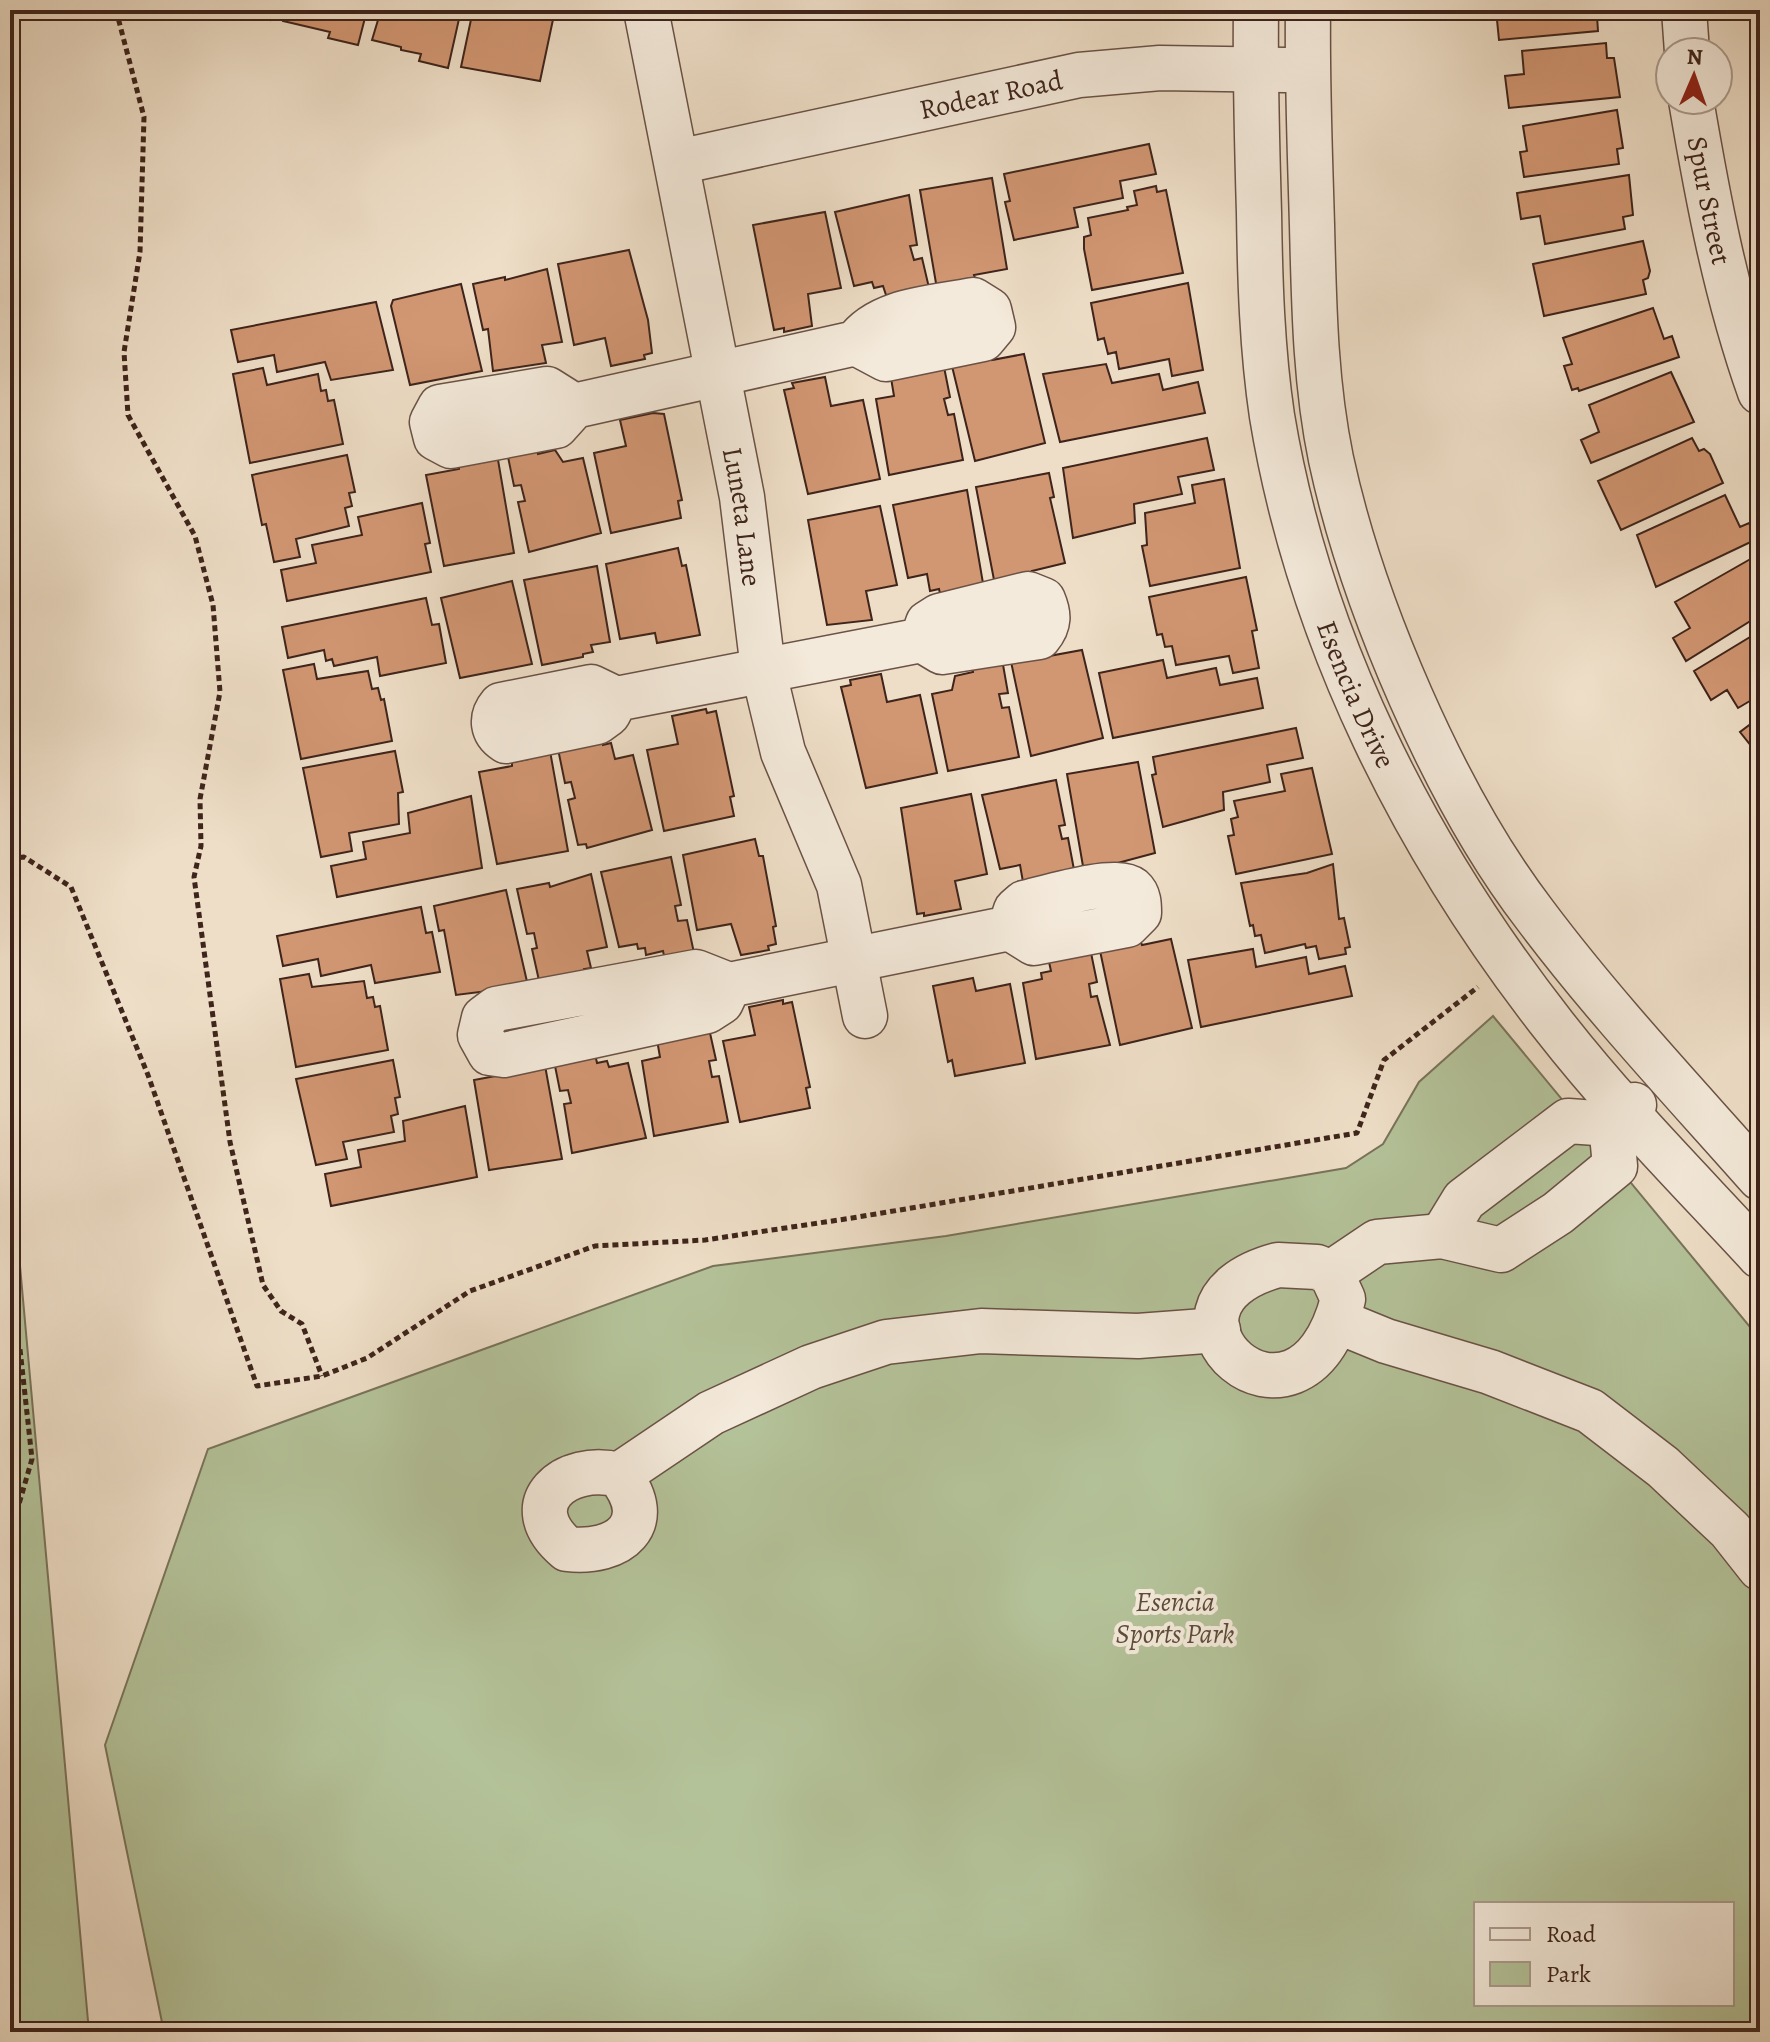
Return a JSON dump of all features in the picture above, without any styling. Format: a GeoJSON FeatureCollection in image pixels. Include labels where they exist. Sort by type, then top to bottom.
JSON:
{"type":"FeatureCollection","features":[{"type":"Feature","properties":{"kind":"street","name":"Luneta Lane"},"geometry":{"type":"LineString","coordinates":[[646,10],[747,527],[763,669],[783,752],[839,885],[865,1016]]}},
{"type":"Feature","properties":{"kind":"street","name":"Esencia Drive"},"geometry":{"type":"LineString","coordinates":[[1256,10],[1261,306],[1272,414],[1288,497],[1318,601],[1357,700],[1397,786],[1457,890],[1507,964],[1619,1117],[1760,1256]]}},
{"type":"Feature","properties":{"kind":"street","name":"Esencia Drive"},"geometry":{"type":"LineString","coordinates":[[1308,10],[1317,364],[1331,459],[1353,540],[1389,640],[1430,736],[1492,850],[1534,914],[1760,1178]]}},
{"type":"Feature","properties":{"kind":"street"},"geometry":{"type":"LineString","coordinates":[[1684,10],[1686,36]]}},
{"type":"Feature","properties":{"kind":"street","name":"Rodear Road"},"geometry":{"type":"LineString","coordinates":[[678,162],[1079,75],[1160,68],[1308,70]]}},
{"type":"Feature","properties":{"kind":"street","name":"Spur Street"},"geometry":{"type":"LineString","coordinates":[[1694,116],[1712,231],[1740,336],[1760,392]]}},
{"type":"Feature","properties":{"kind":"street"},"geometry":{"type":"LineString","coordinates":[[574,406],[856,343]]}},
{"type":"Feature","properties":{"kind":"street"},"geometry":{"type":"LineString","coordinates":[[616,699],[922,640]]}},
{"type":"Feature","properties":{"kind":"street"},"geometry":{"type":"LineString","coordinates":[[729,985],[721,1002],[707,1011],[504,1055],[490,1053],[480,1035],[484,1018],[496,1009],[696,972],[729,985],[1010,928]]}},
{"type":"Feature","properties":{"kind":"street"},"geometry":{"type":"LineString","coordinates":[[620,986],[628,1029]]}},
{"type":"Feature","properties":{"kind":"street"},"geometry":{"type":"LineString","coordinates":[[1442,1236],[1464,1200],[1568,1121],[1619,1117],[1670,1076]]}},
{"type":"Feature","properties":{"kind":"street"},"geometry":{"type":"LineString","coordinates":[[1331,1273],[1343,1299],[1337,1321],[1328,1342],[1296,1372],[1271,1376],[1246,1371],[1226,1354],[1218,1330],[1221,1298],[1254,1271],[1278,1265],[1300,1265],[1331,1273],[1377,1242],[1442,1236],[1501,1250],[1546,1220],[1615,1166],[1619,1117]]}},
{"type":"Feature","properties":{"kind":"street"},"geometry":{"type":"LineString","coordinates":[[1337,1321],[1386,1341],[1490,1372],[1590,1411],[1663,1467],[1730,1530],[1760,1568]]}},
{"type":"Feature","properties":{"kind":"street"},"geometry":{"type":"LineString","coordinates":[[619,1475],[711,1413],[811,1367],[886,1342],[981,1331],[1138,1336],[1218,1330]]}},
{"type":"Feature","properties":{"kind":"path"},"geometry":{"type":"LineString","coordinates":[[116,10],[144,117],[140,252],[124,352],[128,415],[195,536],[213,605],[220,692],[200,799],[201,846],[194,877],[230,1142],[263,1285],[281,1311],[302,1324],[322,1376]]}},
{"type":"Feature","properties":{"kind":"path"},"geometry":{"type":"LineString","coordinates":[[10,859],[24,857],[71,887],[148,1075],[257,1386],[322,1376],[367,1358],[470,1291],[595,1246],[705,1240],[1357,1133],[1384,1060],[1507,964]]}},
{"type":"Feature","properties":{"kind":"path"},"geometry":{"type":"LineString","coordinates":[[10,1332],[20,1349],[32,1459],[17,1511],[10,1517]]}},
{"type":"Feature","properties":{"kind":"green space","name":"Esencia Sports Park"},"geometry":{"type":"Polygon","coordinates":[[[1493,1016],[1760,1339],[1760,2032],[164,2032],[105,1745],[208,1449],[713,1266],[946,1236],[1346,1168],[1383,1144],[1419,1082],[1493,1016]]]}},
{"type":"Feature","properties":{"kind":"green space"},"geometry":{"type":"Polygon","coordinates":[[[10,1155],[89,2032],[10,2032],[10,1155]]]}},
{"type":"Feature","properties":{"kind":"building"},"geometry":{"type":"Polygon","coordinates":[[[239,10],[272,10],[270,20],[239,10]]]}},
{"type":"Feature","properties":{"kind":"building"},"geometry":{"type":"Polygon","coordinates":[[[285,10],[367,10],[358,45],[328,38],[330,32],[283,21],[285,10]]]}},
{"type":"Feature","properties":{"kind":"building"},"geometry":{"type":"Polygon","coordinates":[[[381,10],[461,10],[448,68],[419,61],[421,54],[372,40],[381,10]]]}},
{"type":"Feature","properties":{"kind":"building"},"geometry":{"type":"Polygon","coordinates":[[[473,10],[555,10],[540,81],[461,67],[473,10]]]}},
{"type":"Feature","properties":{"kind":"building"},"geometry":{"type":"Polygon","coordinates":[[[1496,10],[1609,10],[1609,15],[1597,16],[1598,31],[1499,40],[1496,10]]]}},
{"type":"Feature","properties":{"kind":"building"},"geometry":{"type":"Polygon","coordinates":[[[1606,43],[1607,58],[1614,58],[1620,97],[1509,108],[1505,76],[1524,74],[1522,51],[1606,43]]]}},
{"type":"Feature","properties":{"kind":"building"},"geometry":{"type":"Polygon","coordinates":[[[1617,110],[1623,148],[1617,149],[1619,164],[1524,177],[1520,152],[1527,151],[1523,126],[1617,110]]]}},
{"type":"Feature","properties":{"kind":"building"},"geometry":{"type":"Polygon","coordinates":[[[1149,144],[1156,174],[1120,181],[1123,198],[1074,208],[1078,227],[1014,240],[1005,202],[1010,201],[1004,174],[1149,144]]]}},
{"type":"Feature","properties":{"kind":"building"},"geometry":{"type":"Polygon","coordinates":[[[1629,175],[1633,215],[1623,217],[1625,229],[1545,244],[1540,216],[1521,219],[1517,193],[1629,175]]]}},
{"type":"Feature","properties":{"kind":"building"},"geometry":{"type":"Polygon","coordinates":[[[992,178],[1007,269],[974,275],[976,281],[937,289],[920,190],[992,178]]]}},
{"type":"Feature","properties":{"kind":"building"},"geometry":{"type":"Polygon","coordinates":[[[1156,186],[1157,192],[1166,190],[1183,273],[1092,290],[1084,249],[1084,237],[1091,235],[1088,218],[1128,210],[1127,207],[1137,205],[1134,191],[1156,186]]]}},
{"type":"Feature","properties":{"kind":"building"},"geometry":{"type":"Polygon","coordinates":[[[909,195],[917,245],[910,246],[914,260],[922,258],[930,292],[886,295],[883,286],[874,288],[872,282],[854,286],[835,212],[909,195]]]}},
{"type":"Feature","properties":{"kind":"building"},"geometry":{"type":"Polygon","coordinates":[[[825,212],[841,288],[808,294],[812,326],[784,332],[784,328],[774,330],[753,225],[825,212]]]}},
{"type":"Feature","properties":{"kind":"building"},"geometry":{"type":"Polygon","coordinates":[[[1643,241],[1650,271],[1648,278],[1643,280],[1646,294],[1544,316],[1533,264],[1643,241]]]}},
{"type":"Feature","properties":{"kind":"building"},"geometry":{"type":"Polygon","coordinates":[[[629,250],[648,320],[652,353],[644,355],[645,359],[611,366],[605,338],[574,345],[558,264],[629,250]]]}},
{"type":"Feature","properties":{"kind":"building"},"geometry":{"type":"Polygon","coordinates":[[[547,269],[562,342],[542,345],[546,363],[493,371],[488,329],[483,330],[473,284],[505,277],[505,280],[547,269]]]}},
{"type":"Feature","properties":{"kind":"building"},"geometry":{"type":"Polygon","coordinates":[[[1188,283],[1203,370],[1172,376],[1169,359],[1119,369],[1116,352],[1108,354],[1104,338],[1098,340],[1091,303],[1188,283]]]}},
{"type":"Feature","properties":{"kind":"building"},"geometry":{"type":"Polygon","coordinates":[[[461,284],[482,371],[410,385],[391,306],[393,300],[461,284]]]}},
{"type":"Feature","properties":{"kind":"building"},"geometry":{"type":"Polygon","coordinates":[[[376,302],[393,370],[331,380],[325,362],[277,372],[274,355],[238,362],[231,330],[376,302]]]}},
{"type":"Feature","properties":{"kind":"building"},"geometry":{"type":"Polygon","coordinates":[[[1653,308],[1664,339],[1672,336],[1679,357],[1579,391],[1578,388],[1572,390],[1564,366],[1572,364],[1563,338],[1653,308]]]}},
{"type":"Feature","properties":{"kind":"building"},"geometry":{"type":"Polygon","coordinates":[[[1024,354],[1045,443],[975,461],[951,362],[991,357],[992,360],[1024,354]]]}},
{"type":"Feature","properties":{"kind":"building"},"geometry":{"type":"Polygon","coordinates":[[[943,362],[950,397],[944,399],[948,415],[954,414],[963,460],[889,475],[876,399],[894,396],[891,378],[943,362]]]}},
{"type":"Feature","properties":{"kind":"building"},"geometry":{"type":"Polygon","coordinates":[[[1106,364],[1112,383],[1159,374],[1163,390],[1198,382],[1205,413],[1060,442],[1043,374],[1106,364]]]}},
{"type":"Feature","properties":{"kind":"building"},"geometry":{"type":"Polygon","coordinates":[[[263,368],[267,385],[318,374],[321,391],[326,390],[328,401],[334,400],[343,444],[250,463],[233,374],[263,368]]]}},
{"type":"Feature","properties":{"kind":"building"},"geometry":{"type":"Polygon","coordinates":[[[1671,372],[1694,422],[1591,463],[1581,440],[1599,432],[1589,405],[1671,372]]]}},
{"type":"Feature","properties":{"kind":"building"},"geometry":{"type":"Polygon","coordinates":[[[825,377],[831,406],[863,400],[880,479],[808,494],[784,390],[794,388],[792,383],[825,377]]]}},
{"type":"Feature","properties":{"kind":"building"},"geometry":{"type":"Polygon","coordinates":[[[653,413],[664,414],[682,500],[678,501],[681,518],[611,533],[594,453],[626,446],[620,420],[653,413]]]}},
{"type":"Feature","properties":{"kind":"building"},"geometry":{"type":"Polygon","coordinates":[[[1207,438],[1214,470],[1178,477],[1182,494],[1134,504],[1135,523],[1073,538],[1063,468],[1207,438]]]}},
{"type":"Feature","properties":{"kind":"building"},"geometry":{"type":"Polygon","coordinates":[[[1692,438],[1699,451],[1704,449],[1710,454],[1723,483],[1621,530],[1598,481],[1692,438]]]}},
{"type":"Feature","properties":{"kind":"building"},"geometry":{"type":"Polygon","coordinates":[[[537,446],[538,454],[555,450],[563,462],[583,458],[601,533],[529,552],[518,502],[525,501],[521,485],[514,486],[507,452],[537,446]]]}},
{"type":"Feature","properties":{"kind":"building"},"geometry":{"type":"Polygon","coordinates":[[[497,454],[514,553],[444,566],[426,475],[459,469],[459,465],[497,454]]]}},
{"type":"Feature","properties":{"kind":"building"},"geometry":{"type":"Polygon","coordinates":[[[347,455],[355,492],[349,493],[352,506],[345,508],[349,526],[296,539],[300,557],[274,562],[266,524],[262,525],[252,475],[347,455]]]}},
{"type":"Feature","properties":{"kind":"building"},"geometry":{"type":"Polygon","coordinates":[[[1049,473],[1054,497],[1050,498],[1065,563],[1032,571],[1034,576],[995,585],[976,487],[1049,473]]]}},
{"type":"Feature","properties":{"kind":"building"},"geometry":{"type":"Polygon","coordinates":[[[1224,479],[1240,568],[1150,586],[1142,546],[1147,545],[1145,513],[1195,503],[1192,485],[1224,479]]]}},
{"type":"Feature","properties":{"kind":"building"},"geometry":{"type":"Polygon","coordinates":[[[967,490],[984,589],[941,598],[939,589],[930,591],[927,574],[908,578],[893,505],[967,490]]]}},
{"type":"Feature","properties":{"kind":"building"},"geometry":{"type":"Polygon","coordinates":[[[1725,495],[1740,527],[1749,523],[1757,539],[1656,587],[1637,535],[1725,495]]]}},
{"type":"Feature","properties":{"kind":"building"},"geometry":{"type":"Polygon","coordinates":[[[422,503],[430,543],[425,544],[431,572],[287,601],[281,570],[316,563],[312,545],[362,535],[358,517],[422,503]]]}},
{"type":"Feature","properties":{"kind":"building"},"geometry":{"type":"Polygon","coordinates":[[[880,506],[897,585],[866,591],[872,620],[827,625],[808,520],[880,506]]]}},
{"type":"Feature","properties":{"kind":"building"},"geometry":{"type":"Polygon","coordinates":[[[678,548],[682,566],[686,565],[700,635],[657,643],[655,633],[620,639],[606,564],[678,548]]]}},
{"type":"Feature","properties":{"kind":"building"},"geometry":{"type":"Polygon","coordinates":[[[1754,557],[1760,568],[1760,615],[1686,661],[1673,638],[1690,628],[1675,602],[1754,557]]]}},
{"type":"Feature","properties":{"kind":"building"},"geometry":{"type":"Polygon","coordinates":[[[597,566],[610,642],[591,645],[593,652],[583,654],[583,657],[542,665],[524,580],[597,566]]]}},
{"type":"Feature","properties":{"kind":"building"},"geometry":{"type":"Polygon","coordinates":[[[1246,577],[1257,630],[1252,631],[1259,668],[1233,673],[1229,656],[1176,665],[1172,646],[1165,647],[1162,634],[1157,635],[1149,597],[1246,577]]]}},
{"type":"Feature","properties":{"kind":"building"},"geometry":{"type":"Polygon","coordinates":[[[512,581],[532,664],[460,678],[441,598],[512,581]]]}},
{"type":"Feature","properties":{"kind":"building"},"geometry":{"type":"Polygon","coordinates":[[[426,598],[432,625],[439,624],[446,663],[380,676],[377,657],[334,666],[332,659],[326,661],[324,650],[288,658],[282,627],[426,598]]]}},
{"type":"Feature","properties":{"kind":"building"},"geometry":{"type":"Polygon","coordinates":[[[1760,631],[1760,695],[1738,708],[1727,690],[1711,700],[1694,671],[1760,631]]]}},
{"type":"Feature","properties":{"kind":"building"},"geometry":{"type":"Polygon","coordinates":[[[1082,650],[1103,738],[1031,756],[1010,657],[1048,653],[1049,656],[1082,650]]]}},
{"type":"Feature","properties":{"kind":"building"},"geometry":{"type":"Polygon","coordinates":[[[1002,659],[1008,693],[999,694],[1002,708],[1009,707],[1019,757],[948,771],[932,694],[952,690],[955,676],[973,672],[972,665],[1002,659]]]}},
{"type":"Feature","properties":{"kind":"building"},"geometry":{"type":"Polygon","coordinates":[[[1163,660],[1167,678],[1216,668],[1220,685],[1257,678],[1263,708],[1113,738],[1099,673],[1163,660]]]}},
{"type":"Feature","properties":{"kind":"building"},"geometry":{"type":"Polygon","coordinates":[[[314,664],[317,679],[368,671],[372,689],[378,688],[381,700],[384,699],[392,741],[301,759],[283,670],[314,664]]]}},
{"type":"Feature","properties":{"kind":"building"},"geometry":{"type":"Polygon","coordinates":[[[881,674],[887,702],[920,695],[937,773],[866,788],[841,687],[851,685],[850,680],[881,674]]]}},
{"type":"Feature","properties":{"kind":"building"},"geometry":{"type":"Polygon","coordinates":[[[706,709],[707,713],[716,711],[734,796],[730,797],[734,816],[664,831],[647,750],[678,744],[672,716],[706,709]]]}},
{"type":"Feature","properties":{"kind":"building"},"geometry":{"type":"Polygon","coordinates":[[[1760,717],[1760,749],[1756,752],[1740,732],[1760,717]]]}},
{"type":"Feature","properties":{"kind":"building"},"geometry":{"type":"Polygon","coordinates":[[[1296,728],[1303,758],[1267,765],[1270,782],[1223,792],[1224,810],[1163,827],[1152,775],[1156,774],[1153,757],[1296,728]]]}},
{"type":"Feature","properties":{"kind":"building"},"geometry":{"type":"Polygon","coordinates":[[[603,742],[603,745],[611,743],[615,759],[633,755],[652,830],[587,848],[586,844],[578,845],[568,800],[575,798],[571,782],[565,783],[558,749],[603,742]]]}},
{"type":"Feature","properties":{"kind":"building"},"geometry":{"type":"Polygon","coordinates":[[[395,751],[403,792],[398,793],[399,824],[349,833],[352,851],[321,857],[303,768],[395,751]]]}},
{"type":"Feature","properties":{"kind":"building"},"geometry":{"type":"Polygon","coordinates":[[[550,751],[568,851],[497,864],[479,772],[512,766],[512,762],[550,751]]]}},
{"type":"Feature","properties":{"kind":"building"},"geometry":{"type":"Polygon","coordinates":[[[1138,762],[1155,853],[1084,872],[1067,774],[1138,762]]]}},
{"type":"Feature","properties":{"kind":"building"},"geometry":{"type":"Polygon","coordinates":[[[1312,768],[1332,854],[1236,874],[1228,836],[1234,835],[1231,819],[1238,817],[1234,801],[1285,791],[1281,774],[1312,768]]]}},
{"type":"Feature","properties":{"kind":"building"},"geometry":{"type":"Polygon","coordinates":[[[1056,780],[1065,825],[1059,826],[1062,839],[1068,838],[1075,875],[1023,882],[1020,865],[1000,869],[982,795],[1056,780]]]}},
{"type":"Feature","properties":{"kind":"building"},"geometry":{"type":"Polygon","coordinates":[[[971,794],[987,874],[955,881],[961,909],[924,916],[924,913],[917,914],[901,808],[971,794]]]}},
{"type":"Feature","properties":{"kind":"building"},"geometry":{"type":"Polygon","coordinates":[[[471,796],[482,868],[337,897],[331,866],[366,859],[363,842],[410,833],[408,813],[471,796]]]}},
{"type":"Feature","properties":{"kind":"building"},"geometry":{"type":"Polygon","coordinates":[[[755,839],[759,856],[763,856],[776,926],[773,927],[776,944],[768,946],[769,950],[741,955],[731,924],[697,930],[683,855],[755,839]]]}},
{"type":"Feature","properties":{"kind":"building"},"geometry":{"type":"Polygon","coordinates":[[[671,857],[681,905],[675,906],[678,921],[687,920],[694,953],[665,960],[663,951],[646,955],[645,948],[638,949],[637,944],[619,947],[601,872],[671,857]]]}},
{"type":"Feature","properties":{"kind":"building"},"geometry":{"type":"Polygon","coordinates":[[[1333,864],[1339,919],[1344,918],[1350,947],[1345,948],[1346,954],[1319,959],[1316,946],[1306,948],[1305,944],[1265,953],[1261,935],[1255,936],[1253,925],[1250,926],[1241,883],[1307,873],[1333,864]]]}},
{"type":"Feature","properties":{"kind":"building"},"geometry":{"type":"Polygon","coordinates":[[[591,874],[607,947],[587,951],[591,968],[584,969],[585,976],[540,985],[532,949],[537,948],[534,933],[527,934],[517,889],[549,883],[550,887],[591,874]]]}},
{"type":"Feature","properties":{"kind":"building"},"geometry":{"type":"Polygon","coordinates":[[[506,890],[528,986],[456,995],[444,930],[439,931],[434,906],[506,890]]]}},
{"type":"Feature","properties":{"kind":"building"},"geometry":{"type":"Polygon","coordinates":[[[421,907],[426,933],[432,932],[440,972],[375,983],[371,965],[321,976],[318,959],[283,966],[277,936],[421,907]]]}},
{"type":"Feature","properties":{"kind":"building"},"geometry":{"type":"Polygon","coordinates":[[[1171,939],[1192,1028],[1120,1045],[1099,946],[1140,940],[1142,945],[1171,939]]]}},
{"type":"Feature","properties":{"kind":"building"},"geometry":{"type":"Polygon","coordinates":[[[1090,948],[1097,982],[1089,984],[1091,997],[1097,996],[1110,1045],[1036,1059],[1023,983],[1042,979],[1041,973],[1051,971],[1049,962],[1090,948]]]}},
{"type":"Feature","properties":{"kind":"building"},"geometry":{"type":"Polygon","coordinates":[[[1253,949],[1256,967],[1306,957],[1309,974],[1345,966],[1352,996],[1201,1027],[1188,960],[1253,949]]]}},
{"type":"Feature","properties":{"kind":"building"},"geometry":{"type":"Polygon","coordinates":[[[309,974],[312,987],[364,981],[367,998],[373,997],[375,1007],[380,1006],[388,1050],[296,1067],[280,979],[309,974]]]}},
{"type":"Feature","properties":{"kind":"building"},"geometry":{"type":"Polygon","coordinates":[[[973,978],[976,991],[1010,984],[1025,1063],[955,1076],[952,1060],[948,1062],[933,986],[973,978]]]}},
{"type":"Feature","properties":{"kind":"building"},"geometry":{"type":"Polygon","coordinates":[[[783,1000],[783,1004],[792,1002],[810,1087],[806,1088],[810,1108],[740,1122],[723,1041],[755,1035],[749,1007],[783,1000]]]}},
{"type":"Feature","properties":{"kind":"building"},"geometry":{"type":"Polygon","coordinates":[[[708,1024],[716,1060],[709,1061],[712,1077],[719,1076],[728,1122],[654,1136],[642,1061],[660,1057],[657,1040],[708,1024]]]}},
{"type":"Feature","properties":{"kind":"building"},"geometry":{"type":"Polygon","coordinates":[[[595,1054],[597,1063],[607,1061],[609,1067],[628,1063],[646,1138],[572,1153],[564,1104],[571,1103],[568,1090],[560,1091],[553,1056],[595,1054]]]}},
{"type":"Feature","properties":{"kind":"building"},"geometry":{"type":"Polygon","coordinates":[[[393,1060],[400,1097],[395,1098],[398,1114],[391,1116],[394,1132],[343,1142],[347,1159],[316,1165],[296,1079],[393,1060]]]}},
{"type":"Feature","properties":{"kind":"building"},"geometry":{"type":"Polygon","coordinates":[[[544,1060],[562,1159],[489,1170],[474,1080],[506,1074],[544,1060]]]}},
{"type":"Feature","properties":{"kind":"building"},"geometry":{"type":"Polygon","coordinates":[[[465,1106],[477,1177],[331,1206],[325,1174],[361,1167],[358,1150],[405,1141],[403,1121],[465,1106]]]}}]}
